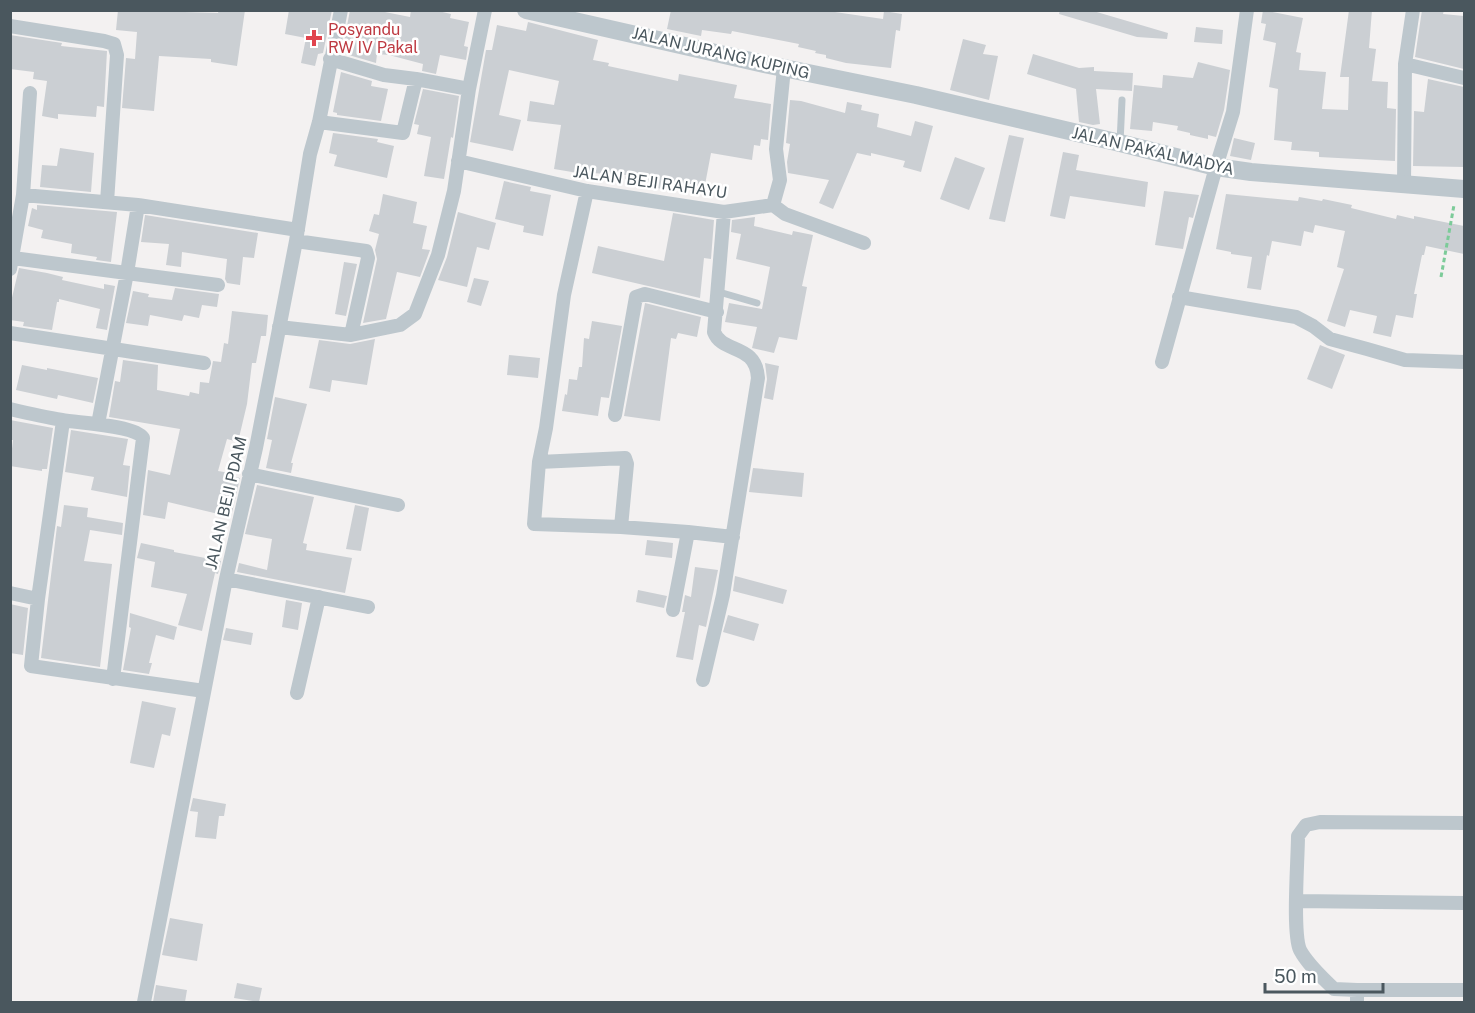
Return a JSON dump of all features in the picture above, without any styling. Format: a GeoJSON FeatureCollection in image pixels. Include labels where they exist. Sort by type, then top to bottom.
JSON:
{"type":"FeatureCollection","features":[{"type":"Feature","properties":{"kind":"street","name":"JALAN BEJI PDAM"},"geometry":{"type":"LineString","coordinates":[[144,1002],[226,579],[256,448],[297,235],[310,154],[319,122],[341,10]]}},
{"type":"Feature","properties":{"kind":"street"},"geometry":{"type":"LineString","coordinates":[[279,327],[351,335],[400,325],[415,314],[438,255],[454,191],[469,89],[485,10]]}},
{"type":"Feature","properties":{"kind":"street","name":"JALAN JURANG KUPING"},"geometry":{"type":"LineString","coordinates":[[526,10],[554,13],[784,68],[916,95]]}},
{"type":"Feature","properties":{"kind":"street"},"geometry":{"type":"LineString","coordinates":[[1162,362],[1233,112],[1247,10]]}},
{"type":"Feature","properties":{"kind":"street"},"geometry":{"type":"LineString","coordinates":[[1404,185],[1405,64],[1413,10]]}},
{"type":"Feature","properties":{"kind":"street"},"geometry":{"type":"LineString","coordinates":[[10,26],[104,41],[114,45],[117,55],[107,202]]}},
{"type":"Feature","properties":{"kind":"street"},"geometry":{"type":"LineString","coordinates":[[330,59],[384,75],[469,89]]}},
{"type":"Feature","properties":{"kind":"street"},"geometry":{"type":"LineString","coordinates":[[1405,64],[1464,78]]}},
{"type":"Feature","properties":{"kind":"street"},"geometry":{"type":"LineString","coordinates":[[784,68],[776,149],[780,180],[773,205],[784,214],[864,243]]}},
{"type":"Feature","properties":{"kind":"street"},"geometry":{"type":"LineString","coordinates":[[319,122],[403,133],[416,79]]}},
{"type":"Feature","properties":{"kind":"street"},"geometry":{"type":"LineString","coordinates":[[30,93],[23,195],[12,263],[127,273],[218,285]]}},
{"type":"Feature","properties":{"kind":"street","name":"JALAN PAKAL MADYA"},"geometry":{"type":"LineString","coordinates":[[916,95],[1216,167],[1251,172],[1461,189]]}},
{"type":"Feature","properties":{"kind":"street","name":"JALAN BEJI RAHAYU"},"geometry":{"type":"LineString","coordinates":[[458,161],[587,191],[724,212],[773,205]]}},
{"type":"Feature","properties":{"kind":"street"},"geometry":{"type":"LineString","coordinates":[[587,191],[564,295],[546,428],[539,462],[534,524],[621,527],[733,537]]}},
{"type":"Feature","properties":{"kind":"street"},"geometry":{"type":"LineString","coordinates":[[23,195],[138,205],[297,235],[366,251],[368,258],[351,335]]}},
{"type":"Feature","properties":{"kind":"street"},"geometry":{"type":"LineString","coordinates":[[98,424],[138,205]]}},
{"type":"Feature","properties":{"kind":"street"},"geometry":{"type":"LineString","coordinates":[[703,680],[723,595],[758,378],[757,367],[753,359],[715,336],[724,212]]}},
{"type":"Feature","properties":{"kind":"street"},"geometry":{"type":"LineString","coordinates":[[615,415],[636,297],[645,294],[717,312]]}},
{"type":"Feature","properties":{"kind":"street"},"geometry":{"type":"LineString","coordinates":[[1179,297],[1296,317],[1330,339],[1405,360],[1464,362]]}},
{"type":"Feature","properties":{"kind":"street"},"geometry":{"type":"LineString","coordinates":[[10,333],[204,363]]}},
{"type":"Feature","properties":{"kind":"street"},"geometry":{"type":"LineString","coordinates":[[10,409],[63,421],[98,424],[138,432],[143,438],[113,679]]}},
{"type":"Feature","properties":{"kind":"street"},"geometry":{"type":"LineString","coordinates":[[63,421],[30,664],[34,668],[204,692]]}},
{"type":"Feature","properties":{"kind":"street"},"geometry":{"type":"LineString","coordinates":[[539,462],[625,458],[627,464],[621,527]]}},
{"type":"Feature","properties":{"kind":"street"},"geometry":{"type":"LineString","coordinates":[[249,474],[399,506]]}},
{"type":"Feature","properties":{"kind":"street"},"geometry":{"type":"LineString","coordinates":[[673,610],[688,532]]}},
{"type":"Feature","properties":{"kind":"street"},"geometry":{"type":"LineString","coordinates":[[226,579],[368,607]]}},
{"type":"Feature","properties":{"kind":"street"},"geometry":{"type":"LineString","coordinates":[[10,593],[38,599]]}},
{"type":"Feature","properties":{"kind":"street"},"geometry":{"type":"LineString","coordinates":[[297,693],[320,597]]}},
{"type":"Feature","properties":{"kind":"street"},"geometry":{"type":"LineString","coordinates":[[1464,824],[1320,822],[1306,825],[1298,836],[1297,902],[1297,931],[1300,949],[1314,969],[1334,989],[1357,996],[1464,990]]}},
{"type":"Feature","properties":{"kind":"street"},"geometry":{"type":"LineString","coordinates":[[1297,902],[1464,903]]}},
{"type":"Feature","properties":{"kind":"lane"},"geometry":{"type":"LineString","coordinates":[[1120,143],[1122,100]]}},
{"type":"Feature","properties":{"kind":"lane"},"geometry":{"type":"LineString","coordinates":[[719,292],[757,303]]}},
{"type":"Feature","properties":{"kind":"path"},"geometry":{"type":"LineString","coordinates":[[1441,277],[1461,189]]}},
{"type":"Feature","properties":{"kind":"building"},"geometry":{"type":"Polygon","coordinates":[[[118,10],[218,13],[219,10],[245,10],[237,66],[211,62],[211,59],[159,56],[154,111],[122,108],[126,58],[135,59],[137,32],[116,30],[118,10]]]}},
{"type":"Feature","properties":{"kind":"building"},"geometry":{"type":"Polygon","coordinates":[[[289,10],[332,10],[323,53],[318,54],[315,66],[301,63],[306,38],[285,34],[289,10]]]}},
{"type":"Feature","properties":{"kind":"building"},"geometry":{"type":"Polygon","coordinates":[[[350,10],[375,10],[410,17],[411,10],[434,10],[451,14],[450,18],[469,22],[464,46],[468,47],[466,60],[440,55],[436,74],[422,71],[423,64],[389,55],[377,54],[376,63],[342,53],[350,10]]]}},
{"type":"Feature","properties":{"kind":"building"},"geometry":{"type":"Polygon","coordinates":[[[671,10],[836,10],[835,12],[883,19],[884,11],[902,14],[900,31],[896,30],[891,68],[846,63],[826,58],[826,55],[815,53],[816,51],[798,47],[799,44],[732,31],[731,34],[702,30],[701,36],[667,29],[671,10]]]}},
{"type":"Feature","properties":{"kind":"building"},"geometry":{"type":"Polygon","coordinates":[[[1060,10],[1090,10],[1168,33],[1167,39],[1137,37],[1059,14],[1060,10]]]}},
{"type":"Feature","properties":{"kind":"building"},"geometry":{"type":"Polygon","coordinates":[[[1263,10],[1303,18],[1296,52],[1301,53],[1299,70],[1326,72],[1322,109],[1348,110],[1349,77],[1340,77],[1349,10],[1372,10],[1369,48],[1376,49],[1372,81],[1388,82],[1387,108],[1396,109],[1395,161],[1319,157],[1319,152],[1291,150],[1292,142],[1274,140],[1278,89],[1269,87],[1276,43],[1263,40],[1266,24],[1261,23],[1263,10]]]}},
{"type":"Feature","properties":{"kind":"building"},"geometry":{"type":"Polygon","coordinates":[[[1422,10],[1444,10],[1443,14],[1464,16],[1464,69],[1415,57],[1422,10]]]}},
{"type":"Feature","properties":{"kind":"building"},"geometry":{"type":"Polygon","coordinates":[[[528,22],[598,40],[593,60],[609,63],[608,66],[678,81],[679,74],[737,85],[734,98],[771,104],[768,140],[761,139],[760,146],[754,145],[752,160],[711,153],[704,190],[675,184],[674,191],[657,188],[658,184],[625,179],[626,175],[591,173],[590,175],[554,169],[561,125],[527,121],[530,101],[554,105],[559,81],[509,70],[499,115],[521,120],[513,151],[470,142],[486,50],[492,50],[497,25],[526,31],[528,22]]]}},
{"type":"Feature","properties":{"kind":"building"},"geometry":{"type":"Polygon","coordinates":[[[1196,27],[1223,30],[1222,44],[1194,42],[1196,27]]]}},
{"type":"Feature","properties":{"kind":"building"},"geometry":{"type":"Polygon","coordinates":[[[10,35],[62,43],[61,46],[107,51],[104,107],[97,106],[96,117],[58,114],[58,119],[42,116],[47,81],[33,79],[34,72],[10,69],[10,35]]]}},
{"type":"Feature","properties":{"kind":"building"},"geometry":{"type":"Polygon","coordinates":[[[963,39],[986,45],[983,54],[998,56],[989,100],[950,90],[963,39]]]}},
{"type":"Feature","properties":{"kind":"building"},"geometry":{"type":"Polygon","coordinates":[[[1033,54],[1079,68],[1094,67],[1094,71],[1133,73],[1132,91],[1096,89],[1100,124],[1079,122],[1076,89],[1027,74],[1033,54]]]}},
{"type":"Feature","properties":{"kind":"building"},"geometry":{"type":"Polygon","coordinates":[[[1198,62],[1230,70],[1224,110],[1216,137],[1208,135],[1208,139],[1190,135],[1190,133],[1177,130],[1178,126],[1153,122],[1152,131],[1130,129],[1134,85],[1162,88],[1163,75],[1193,78],[1198,62]]]}},
{"type":"Feature","properties":{"kind":"building"},"geometry":{"type":"Polygon","coordinates":[[[341,72],[372,81],[371,86],[388,89],[381,121],[337,115],[333,112],[341,72]]]}},
{"type":"Feature","properties":{"kind":"building"},"geometry":{"type":"Polygon","coordinates":[[[1428,79],[1464,87],[1464,167],[1413,166],[1414,111],[1424,112],[1428,79]]]}},
{"type":"Feature","properties":{"kind":"building"},"geometry":{"type":"Polygon","coordinates":[[[423,89],[459,96],[444,179],[424,176],[431,137],[417,134],[419,125],[414,124],[423,89]]]}},
{"type":"Feature","properties":{"kind":"building"},"geometry":{"type":"Polygon","coordinates":[[[790,100],[845,113],[847,102],[862,105],[861,110],[879,114],[877,127],[911,136],[915,121],[933,126],[921,172],[903,167],[905,161],[871,153],[871,156],[857,153],[833,209],[819,203],[829,180],[788,173],[790,144],[786,143],[790,100]]]}},
{"type":"Feature","properties":{"kind":"building"},"geometry":{"type":"Polygon","coordinates":[[[333,133],[378,139],[377,142],[394,146],[387,178],[334,166],[337,155],[329,153],[333,133]]]}},
{"type":"Feature","properties":{"kind":"building"},"geometry":{"type":"Polygon","coordinates":[[[1009,135],[1024,138],[1005,222],[989,219],[1009,135]]]}},
{"type":"Feature","properties":{"kind":"building"},"geometry":{"type":"Polygon","coordinates":[[[1234,138],[1255,143],[1251,160],[1230,156],[1234,138]]]}},
{"type":"Feature","properties":{"kind":"building"},"geometry":{"type":"Polygon","coordinates":[[[60,148],[94,153],[91,192],[40,187],[42,165],[57,166],[60,148]]]}},
{"type":"Feature","properties":{"kind":"building"},"geometry":{"type":"Polygon","coordinates":[[[1063,152],[1079,155],[1076,170],[1148,182],[1145,207],[1070,196],[1065,219],[1050,216],[1063,152]]]}},
{"type":"Feature","properties":{"kind":"building"},"geometry":{"type":"Polygon","coordinates":[[[955,157],[985,168],[969,210],[940,199],[955,157]]]}},
{"type":"Feature","properties":{"kind":"building"},"geometry":{"type":"Polygon","coordinates":[[[504,181],[531,187],[530,191],[551,195],[543,236],[523,232],[524,226],[495,219],[504,181]]]}},
{"type":"Feature","properties":{"kind":"building"},"geometry":{"type":"Polygon","coordinates":[[[1164,191],[1199,195],[1193,218],[1189,217],[1183,249],[1155,245],[1164,191]]]}},
{"type":"Feature","properties":{"kind":"building"},"geometry":{"type":"Polygon","coordinates":[[[383,194],[417,202],[413,223],[427,226],[422,249],[430,250],[420,277],[397,272],[386,319],[363,323],[377,259],[375,250],[379,234],[369,231],[374,214],[379,215],[383,194]]]}},
{"type":"Feature","properties":{"kind":"building"},"geometry":{"type":"Polygon","coordinates":[[[1226,194],[1298,201],[1299,197],[1322,201],[1323,199],[1352,205],[1351,208],[1396,219],[1397,215],[1414,219],[1414,216],[1464,226],[1464,254],[1426,246],[1414,294],[1417,294],[1413,318],[1396,315],[1391,337],[1373,333],[1377,316],[1350,310],[1345,327],[1327,321],[1344,269],[1337,267],[1345,231],[1315,225],[1313,233],[1304,231],[1301,246],[1272,241],[1269,256],[1267,255],[1261,290],[1247,288],[1252,257],[1216,249],[1226,194]]]}},
{"type":"Feature","properties":{"kind":"building"},"geometry":{"type":"Polygon","coordinates":[[[37,205],[117,212],[111,262],[96,260],[97,257],[71,253],[72,244],[41,238],[43,230],[28,226],[32,208],[37,210],[37,205]]]}},
{"type":"Feature","properties":{"kind":"building"},"geometry":{"type":"Polygon","coordinates":[[[458,212],[496,223],[489,250],[477,247],[467,287],[438,280],[447,257],[458,212]]]}},
{"type":"Feature","properties":{"kind":"building"},"geometry":{"type":"Polygon","coordinates":[[[673,213],[714,220],[711,259],[704,258],[700,298],[592,273],[598,246],[664,261],[673,213]]]}},
{"type":"Feature","properties":{"kind":"building"},"geometry":{"type":"Polygon","coordinates":[[[145,215],[258,233],[254,258],[243,257],[240,285],[227,283],[225,279],[227,259],[182,252],[181,267],[166,265],[169,244],[141,242],[145,215]]]}},
{"type":"Feature","properties":{"kind":"building"},"geometry":{"type":"Polygon","coordinates":[[[755,217],[754,226],[792,235],[793,231],[813,235],[802,286],[807,287],[797,340],[779,337],[774,353],[752,348],[757,327],[725,322],[729,303],[762,309],[770,267],[736,259],[741,234],[731,232],[732,220],[755,217]]]}},
{"type":"Feature","properties":{"kind":"building"},"geometry":{"type":"Polygon","coordinates":[[[344,262],[357,264],[346,316],[335,314],[344,262]]]}},
{"type":"Feature","properties":{"kind":"building"},"geometry":{"type":"Polygon","coordinates":[[[19,268],[47,273],[63,277],[62,280],[104,289],[104,284],[115,286],[107,330],[96,328],[100,309],[59,299],[52,330],[23,326],[24,322],[10,320],[10,306],[19,268]]]}},
{"type":"Feature","properties":{"kind":"building"},"geometry":{"type":"Polygon","coordinates":[[[474,278],[489,281],[481,306],[467,302],[474,278]]]}},
{"type":"Feature","properties":{"kind":"building"},"geometry":{"type":"Polygon","coordinates":[[[175,288],[219,294],[217,307],[202,305],[199,318],[184,315],[182,321],[150,315],[148,326],[126,323],[133,291],[149,294],[148,297],[172,300],[175,288]]]}},
{"type":"Feature","properties":{"kind":"building"},"geometry":{"type":"Polygon","coordinates":[[[645,303],[701,317],[697,337],[678,333],[676,339],[671,338],[660,421],[624,416],[645,303]]]}},
{"type":"Feature","properties":{"kind":"building"},"geometry":{"type":"Polygon","coordinates":[[[232,311],[268,315],[266,336],[261,336],[256,363],[252,363],[247,404],[238,442],[227,439],[218,471],[236,474],[236,477],[240,478],[231,517],[168,502],[165,519],[143,515],[148,470],[170,475],[180,429],[109,417],[115,381],[120,382],[123,360],[158,365],[157,390],[189,396],[190,392],[199,394],[200,382],[209,383],[213,361],[221,362],[224,343],[228,344],[232,311]]]}},
{"type":"Feature","properties":{"kind":"building"},"geometry":{"type":"Polygon","coordinates":[[[592,321],[622,326],[609,398],[601,397],[598,416],[562,411],[569,379],[577,380],[579,367],[582,367],[584,338],[589,339],[592,321]]]}},
{"type":"Feature","properties":{"kind":"building"},"geometry":{"type":"Polygon","coordinates":[[[375,339],[367,385],[332,380],[330,392],[309,388],[319,340],[350,344],[375,339]]]}},
{"type":"Feature","properties":{"kind":"building"},"geometry":{"type":"Polygon","coordinates":[[[1320,345],[1345,355],[1332,389],[1307,379],[1320,345]]]}},
{"type":"Feature","properties":{"kind":"building"},"geometry":{"type":"Polygon","coordinates":[[[509,355],[540,358],[538,378],[507,375],[509,355]]]}},
{"type":"Feature","properties":{"kind":"building"},"geometry":{"type":"Polygon","coordinates":[[[765,363],[779,366],[773,400],[764,398],[767,379],[765,363]]]}},
{"type":"Feature","properties":{"kind":"building"},"geometry":{"type":"Polygon","coordinates":[[[22,365],[98,378],[93,403],[58,395],[57,399],[16,390],[22,365]]]}},
{"type":"Feature","properties":{"kind":"building"},"geometry":{"type":"Polygon","coordinates":[[[275,397],[307,404],[291,463],[293,463],[291,473],[266,468],[272,440],[267,439],[275,397]]]}},
{"type":"Feature","properties":{"kind":"building"},"geometry":{"type":"Polygon","coordinates":[[[10,420],[53,428],[47,469],[42,469],[42,471],[10,466],[13,440],[10,440],[10,420]]]}},
{"type":"Feature","properties":{"kind":"building"},"geometry":{"type":"Polygon","coordinates":[[[71,430],[128,439],[123,465],[130,466],[127,497],[91,490],[94,477],[65,472],[71,430]]]}},
{"type":"Feature","properties":{"kind":"building"},"geometry":{"type":"Polygon","coordinates":[[[753,468],[804,473],[802,497],[749,492],[753,468]]]}},
{"type":"Feature","properties":{"kind":"building"},"geometry":{"type":"Polygon","coordinates":[[[257,485],[314,497],[303,543],[307,544],[306,550],[352,558],[345,593],[237,572],[239,563],[267,570],[272,539],[245,534],[257,485]]]}},
{"type":"Feature","properties":{"kind":"building"},"geometry":{"type":"Polygon","coordinates":[[[64,505],[88,508],[87,517],[123,523],[122,535],[90,530],[84,561],[112,564],[100,667],[41,658],[57,526],[61,527],[64,505]]]}},
{"type":"Feature","properties":{"kind":"building"},"geometry":{"type":"Polygon","coordinates":[[[355,505],[369,508],[361,551],[346,549],[355,505]]]}},
{"type":"Feature","properties":{"kind":"building"},"geometry":{"type":"Polygon","coordinates":[[[647,540],[673,543],[672,558],[645,555],[647,540]]]}},
{"type":"Feature","properties":{"kind":"building"},"geometry":{"type":"Polygon","coordinates":[[[141,543],[221,561],[218,574],[215,573],[202,631],[178,625],[187,594],[151,587],[155,562],[137,558],[141,543]]]}},
{"type":"Feature","properties":{"kind":"building"},"geometry":{"type":"Polygon","coordinates":[[[695,567],[718,570],[706,627],[699,625],[693,660],[676,657],[685,612],[682,612],[685,595],[691,597],[695,567]]]}},
{"type":"Feature","properties":{"kind":"building"},"geometry":{"type":"Polygon","coordinates":[[[735,576],[787,590],[783,604],[733,591],[735,576]]]}},
{"type":"Feature","properties":{"kind":"building"},"geometry":{"type":"Polygon","coordinates":[[[638,590],[667,596],[664,608],[636,602],[638,590]]]}},
{"type":"Feature","properties":{"kind":"building"},"geometry":{"type":"Polygon","coordinates":[[[286,600],[302,603],[298,630],[282,627],[286,600]]]}},
{"type":"Feature","properties":{"kind":"building"},"geometry":{"type":"Polygon","coordinates":[[[10,604],[28,608],[23,655],[10,653],[10,604]]]}},
{"type":"Feature","properties":{"kind":"building"},"geometry":{"type":"Polygon","coordinates":[[[130,613],[177,627],[174,640],[156,635],[149,663],[152,663],[149,674],[123,670],[131,628],[129,627],[130,613]]]}},
{"type":"Feature","properties":{"kind":"building"},"geometry":{"type":"Polygon","coordinates":[[[728,615],[759,624],[754,641],[723,632],[728,615]]]}},
{"type":"Feature","properties":{"kind":"building"},"geometry":{"type":"Polygon","coordinates":[[[226,628],[253,633],[251,645],[223,640],[226,628]]]}},
{"type":"Feature","properties":{"kind":"building"},"geometry":{"type":"Polygon","coordinates":[[[142,701],[176,708],[170,736],[162,734],[154,768],[130,763],[142,701]]]}},
{"type":"Feature","properties":{"kind":"building"},"geometry":{"type":"Polygon","coordinates":[[[193,798],[226,804],[224,816],[219,816],[216,839],[195,837],[198,812],[190,811],[193,798]]]}},
{"type":"Feature","properties":{"kind":"building"},"geometry":{"type":"Polygon","coordinates":[[[170,918],[203,924],[197,961],[162,955],[170,918]]]}},
{"type":"Feature","properties":{"kind":"building"},"geometry":{"type":"Polygon","coordinates":[[[237,983],[262,988],[259,1002],[234,998],[237,983]]]}},
{"type":"Feature","properties":{"kind":"building"},"geometry":{"type":"Polygon","coordinates":[[[156,985],[187,990],[185,1002],[153,1002],[156,985]]]}},
{"type":"Feature","properties":{"kind":"place","name":"Posyandu RW IV Pakal"},"geometry":{"type":"Point","coordinates":[314,38]}}]}
